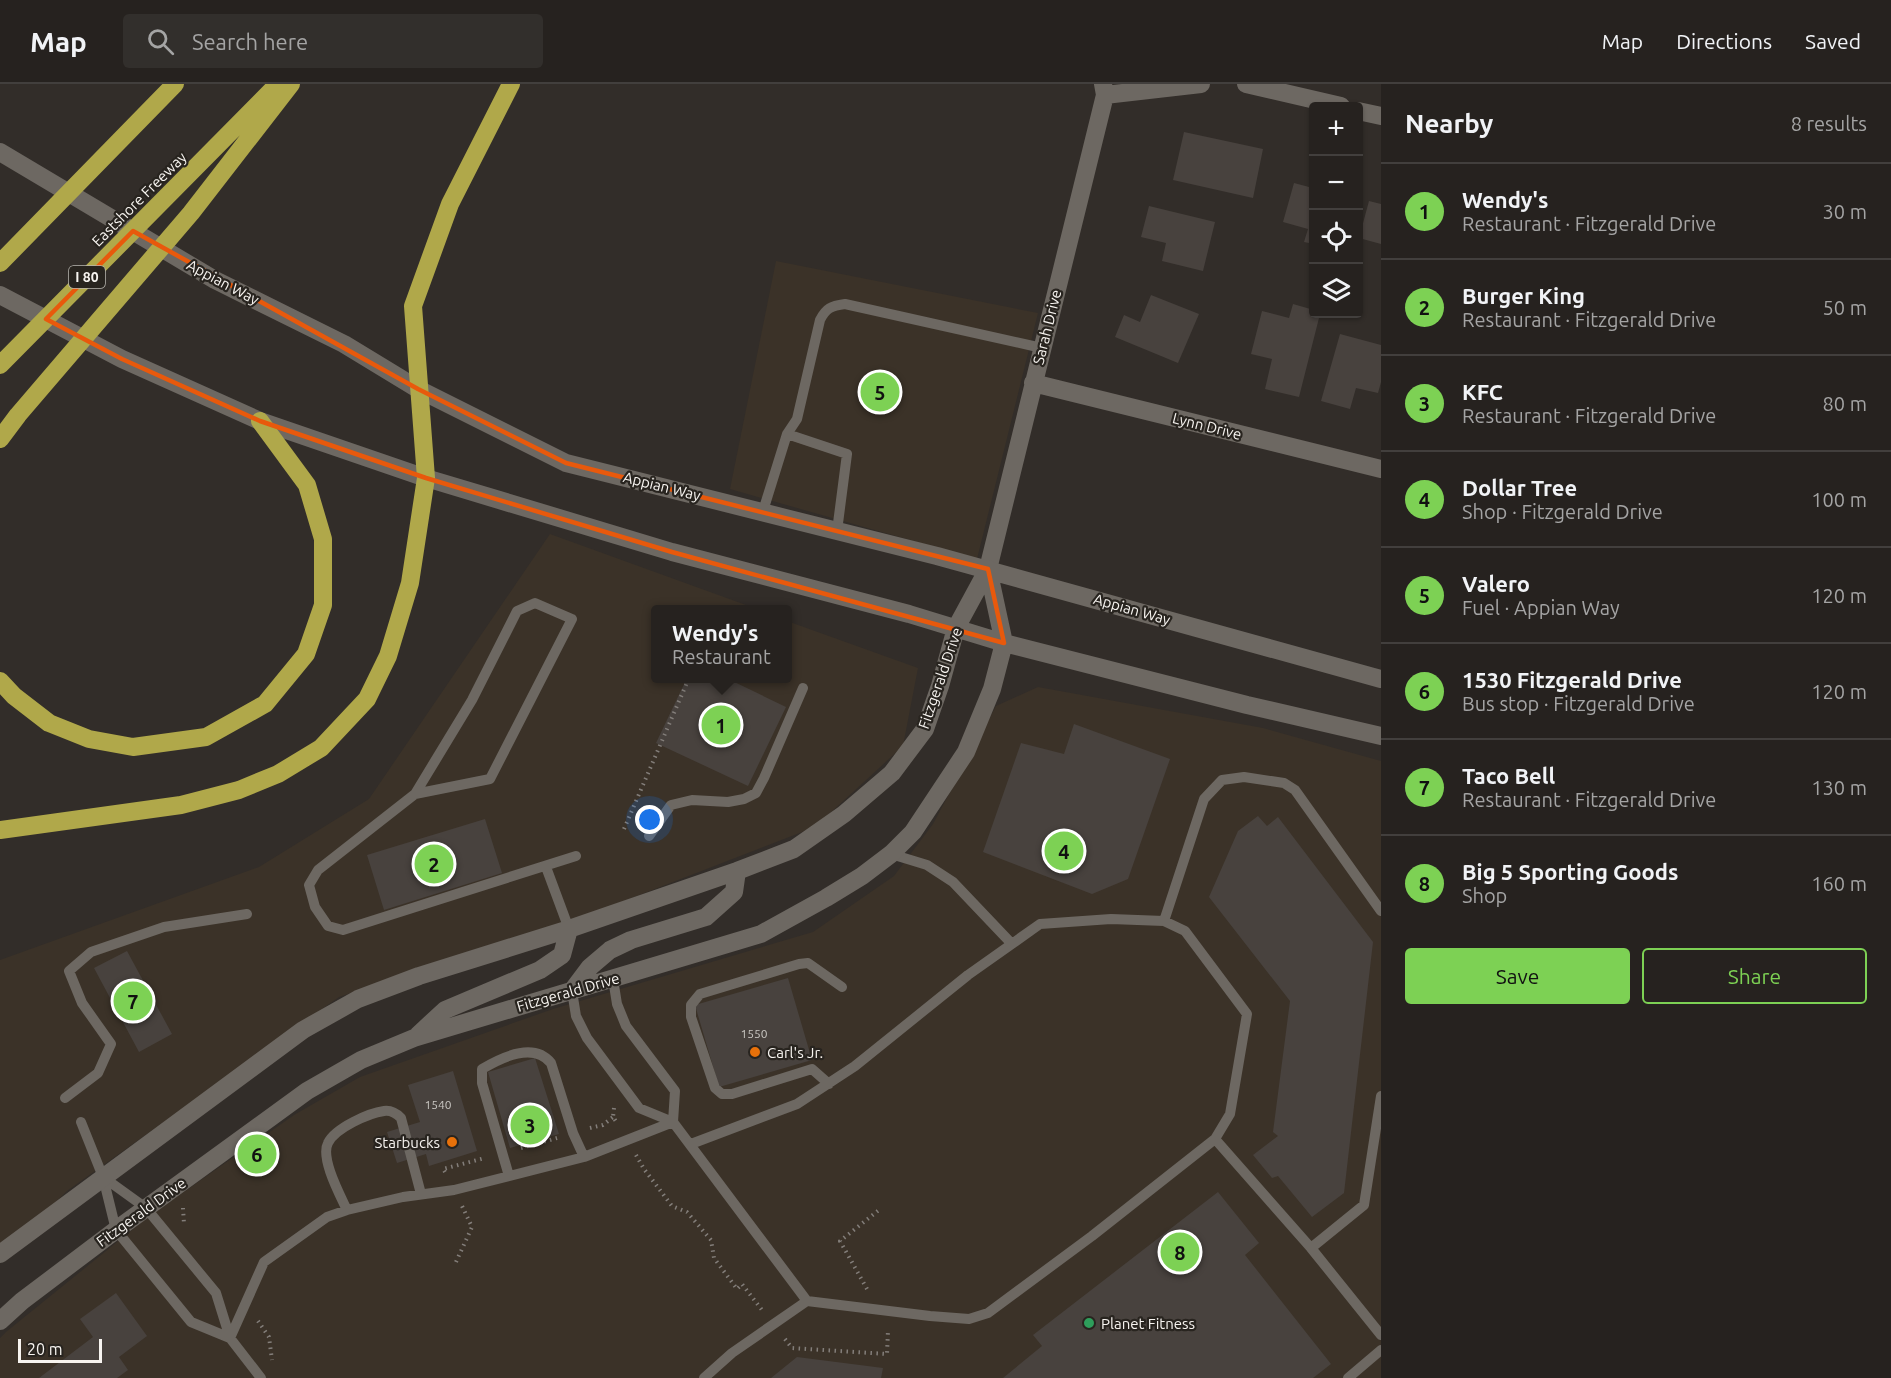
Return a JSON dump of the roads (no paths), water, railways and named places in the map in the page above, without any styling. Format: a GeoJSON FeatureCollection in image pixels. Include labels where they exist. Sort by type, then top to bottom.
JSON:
{"type":"FeatureCollection","features":[{"type":"Feature","properties":{"kind":"highway"},"geometry":{"type":"LineString","coordinates":[[0,262],[176,84]]}},
{"type":"Feature","properties":{"kind":"highway","name":"Eastshore Freeway"},"geometry":{"type":"LineString","coordinates":[[0,365],[278,84]]}},
{"type":"Feature","properties":{"kind":"highway"},"geometry":{"type":"LineString","coordinates":[[0,439],[191,213],[291,84]]}},
{"type":"Feature","properties":{"kind":"highway"},"geometry":{"type":"LineString","coordinates":[[0,830],[181,805],[238,790],[278,774],[321,748],[367,699],[388,656],[410,584],[426,478],[414,306],[450,204],[511,84]]}},
{"type":"Feature","properties":{"kind":"highway"},"geometry":{"type":"LineString","coordinates":[[0,681],[14,696],[49,723],[89,739],[133,747],[206,737],[266,704],[306,654],[323,605],[323,538],[307,485],[260,421]]}},
{"type":"Feature","properties":{"kind":"main road"},"geometry":{"type":"LineString","coordinates":[[1104,89],[1201,84]]}},
{"type":"Feature","properties":{"kind":"main road"},"geometry":{"type":"LineString","coordinates":[[1246,84],[1324,102]]}},
{"type":"Feature","properties":{"kind":"main road","name":"Sarah Drive"},"geometry":{"type":"LineString","coordinates":[[988,569],[1104,89]]}},
{"type":"Feature","properties":{"kind":"main road"},"geometry":{"type":"LineString","coordinates":[[1363,112],[1381,116]]}},
{"type":"Feature","properties":{"kind":"main road","name":"Appian Way"},"geometry":{"type":"LineString","coordinates":[[0,152],[215,280],[344,344],[418,389],[566,463],[988,569],[1381,679]]}},
{"type":"Feature","properties":{"kind":"main road"},"geometry":{"type":"LineString","coordinates":[[0,295],[122,360],[260,421],[426,478],[672,552],[1004,643],[1247,705],[1381,736]]}},
{"type":"Feature","properties":{"kind":"main road","name":"Lynn Drive"},"geometry":{"type":"LineString","coordinates":[[1033,383],[1381,469]]}},
{"type":"Feature","properties":{"kind":"main road","name":"Fitzgerald Drive"},"geometry":{"type":"LineString","coordinates":[[0,1254],[303,1030],[357,999],[419,976],[569,929],[794,849],[844,814],[892,773],[925,729],[956,628],[988,569]]}},
{"type":"Feature","properties":{"kind":"main road","name":"Fitzgerald Drive"},"geometry":{"type":"LineString","coordinates":[[0,1322],[22,1300],[307,1091],[361,1060],[414,1038],[761,934],[862,876],[891,854],[913,832],[966,752],[992,689],[1004,643],[988,569]]}},
{"type":"Feature","properties":{"kind":"main road"},"geometry":{"type":"LineString","coordinates":[[572,991],[590,967],[610,950],[631,940],[706,917],[734,892],[737,871]]}},
{"type":"Feature","properties":{"kind":"main road"},"geometry":{"type":"LineString","coordinates":[[414,1038],[445,1010],[540,970],[562,955],[569,929]]}},
{"type":"Feature","properties":{"kind":"lane"},"geometry":{"type":"LineString","coordinates":[[763,511],[787,434],[797,419],[820,320],[831,306],[845,304],[1042,348]]}},
{"type":"Feature","properties":{"kind":"lane"},"geometry":{"type":"LineString","coordinates":[[787,434],[848,454],[837,531]]}},
{"type":"Feature","properties":{"kind":"lane"},"geometry":{"type":"LineString","coordinates":[[415,794],[489,779],[572,619],[535,603],[517,610],[472,700],[415,794],[318,870],[309,885],[315,907],[328,926],[343,930],[576,856]]}},
{"type":"Feature","properties":{"kind":"lane"},"geometry":{"type":"LineString","coordinates":[[649,836],[670,805],[692,800],[728,802],[744,799],[756,793],[803,688]]}},
{"type":"Feature","properties":{"kind":"lane"},"geometry":{"type":"LineString","coordinates":[[1164,921],[1204,799],[1222,780],[1244,777],[1284,783],[1295,790],[1381,911]]}},
{"type":"Feature","properties":{"kind":"lane"},"geometry":{"type":"LineString","coordinates":[[891,854],[927,865],[953,882],[1011,943]]}},
{"type":"Feature","properties":{"kind":"lane"},"geometry":{"type":"LineString","coordinates":[[546,867],[569,929]]}},
{"type":"Feature","properties":{"kind":"lane"},"geometry":{"type":"LineString","coordinates":[[65,1098],[98,1073],[111,1044],[82,1003],[69,970],[91,952],[164,927],[247,914]]}},
{"type":"Feature","properties":{"kind":"lane"},"geometry":{"type":"LineString","coordinates":[[691,1144],[797,1104],[829,1084],[1011,943],[1040,924],[1111,919],[1164,921],[1185,931],[1247,1014],[1230,1114],[1215,1139],[1092,1236],[988,1313],[969,1319],[807,1300],[732,1353],[704,1378]]}},
{"type":"Feature","properties":{"kind":"lane"},"geometry":{"type":"LineString","coordinates":[[829,1084],[812,1069],[732,1094],[722,1094],[715,1088],[691,1017],[691,1005],[700,994],[799,964],[808,963],[842,987]]}},
{"type":"Feature","properties":{"kind":"lane"},"geometry":{"type":"LineString","coordinates":[[613,979],[617,1004],[626,1026],[675,1091],[673,1122]]}},
{"type":"Feature","properties":{"kind":"lane"},"geometry":{"type":"LineString","coordinates":[[572,991],[576,1016],[587,1038],[639,1108],[673,1122],[807,1300]]}},
{"type":"Feature","properties":{"kind":"lane"},"geometry":{"type":"LineString","coordinates":[[509,1176],[482,1083],[483,1069],[496,1060],[528,1051],[546,1057],[551,1063],[573,1133],[584,1157]]}},
{"type":"Feature","properties":{"kind":"lane"},"geometry":{"type":"LineString","coordinates":[[1311,1248],[1364,1205],[1381,1096]]}},
{"type":"Feature","properties":{"kind":"lane"},"geometry":{"type":"LineString","coordinates":[[347,1209],[326,1155],[328,1143],[347,1124],[386,1111],[397,1114],[401,1118],[421,1194]]}},
{"type":"Feature","properties":{"kind":"lane"},"geometry":{"type":"LineString","coordinates":[[81,1122],[103,1177],[116,1230],[191,1322],[230,1338]]}},
{"type":"Feature","properties":{"kind":"lane"},"geometry":{"type":"LineString","coordinates":[[230,1338],[264,1262],[327,1216],[347,1209],[421,1194],[454,1190],[584,1157],[673,1122]]}},
{"type":"Feature","properties":{"kind":"lane"},"geometry":{"type":"LineString","coordinates":[[1215,1139],[1311,1248],[1381,1335]]}},
{"type":"Feature","properties":{"kind":"lane"},"geometry":{"type":"LineString","coordinates":[[103,1177],[146,1208],[216,1293],[230,1338],[261,1378]]}},
{"type":"Feature","properties":{"kind":"lane"},"geometry":{"type":"LineString","coordinates":[[1348,1378],[1381,1350]]}},
{"type":"Feature","properties":{"kind":"place","name":"Valero"},"geometry":{"type":"Point","coordinates":[880,392]}},
{"type":"Feature","properties":{"kind":"place","name":"Wendy's"},"geometry":{"type":"Point","coordinates":[721,725]}},
{"type":"Feature","properties":{"kind":"place","name":"Dollar Tree"},"geometry":{"type":"Point","coordinates":[1064,851]}},
{"type":"Feature","properties":{"kind":"place","name":"Burger King"},"geometry":{"type":"Point","coordinates":[434,864]}},
{"type":"Feature","properties":{"kind":"place","name":"Taco Bell"},"geometry":{"type":"Point","coordinates":[133,1001]}},
{"type":"Feature","properties":{"kind":"place","name":"Carl's Jr."},"geometry":{"type":"Point","coordinates":[755,1052]}},
{"type":"Feature","properties":{"kind":"place","name":"KFC"},"geometry":{"type":"Point","coordinates":[530,1125]}},
{"type":"Feature","properties":{"kind":"place","name":"Starbucks"},"geometry":{"type":"Point","coordinates":[452,1142]}},
{"type":"Feature","properties":{"kind":"place","name":"1530 Fitzgerald Drive"},"geometry":{"type":"Point","coordinates":[257,1154]}},
{"type":"Feature","properties":{"kind":"place","name":"Big 5 Sporting Goods"},"geometry":{"type":"Point","coordinates":[1180,1252]}},
{"type":"Feature","properties":{"kind":"place","name":"Planet Fitness"},"geometry":{"type":"Point","coordinates":[1089,1323]}}]}
